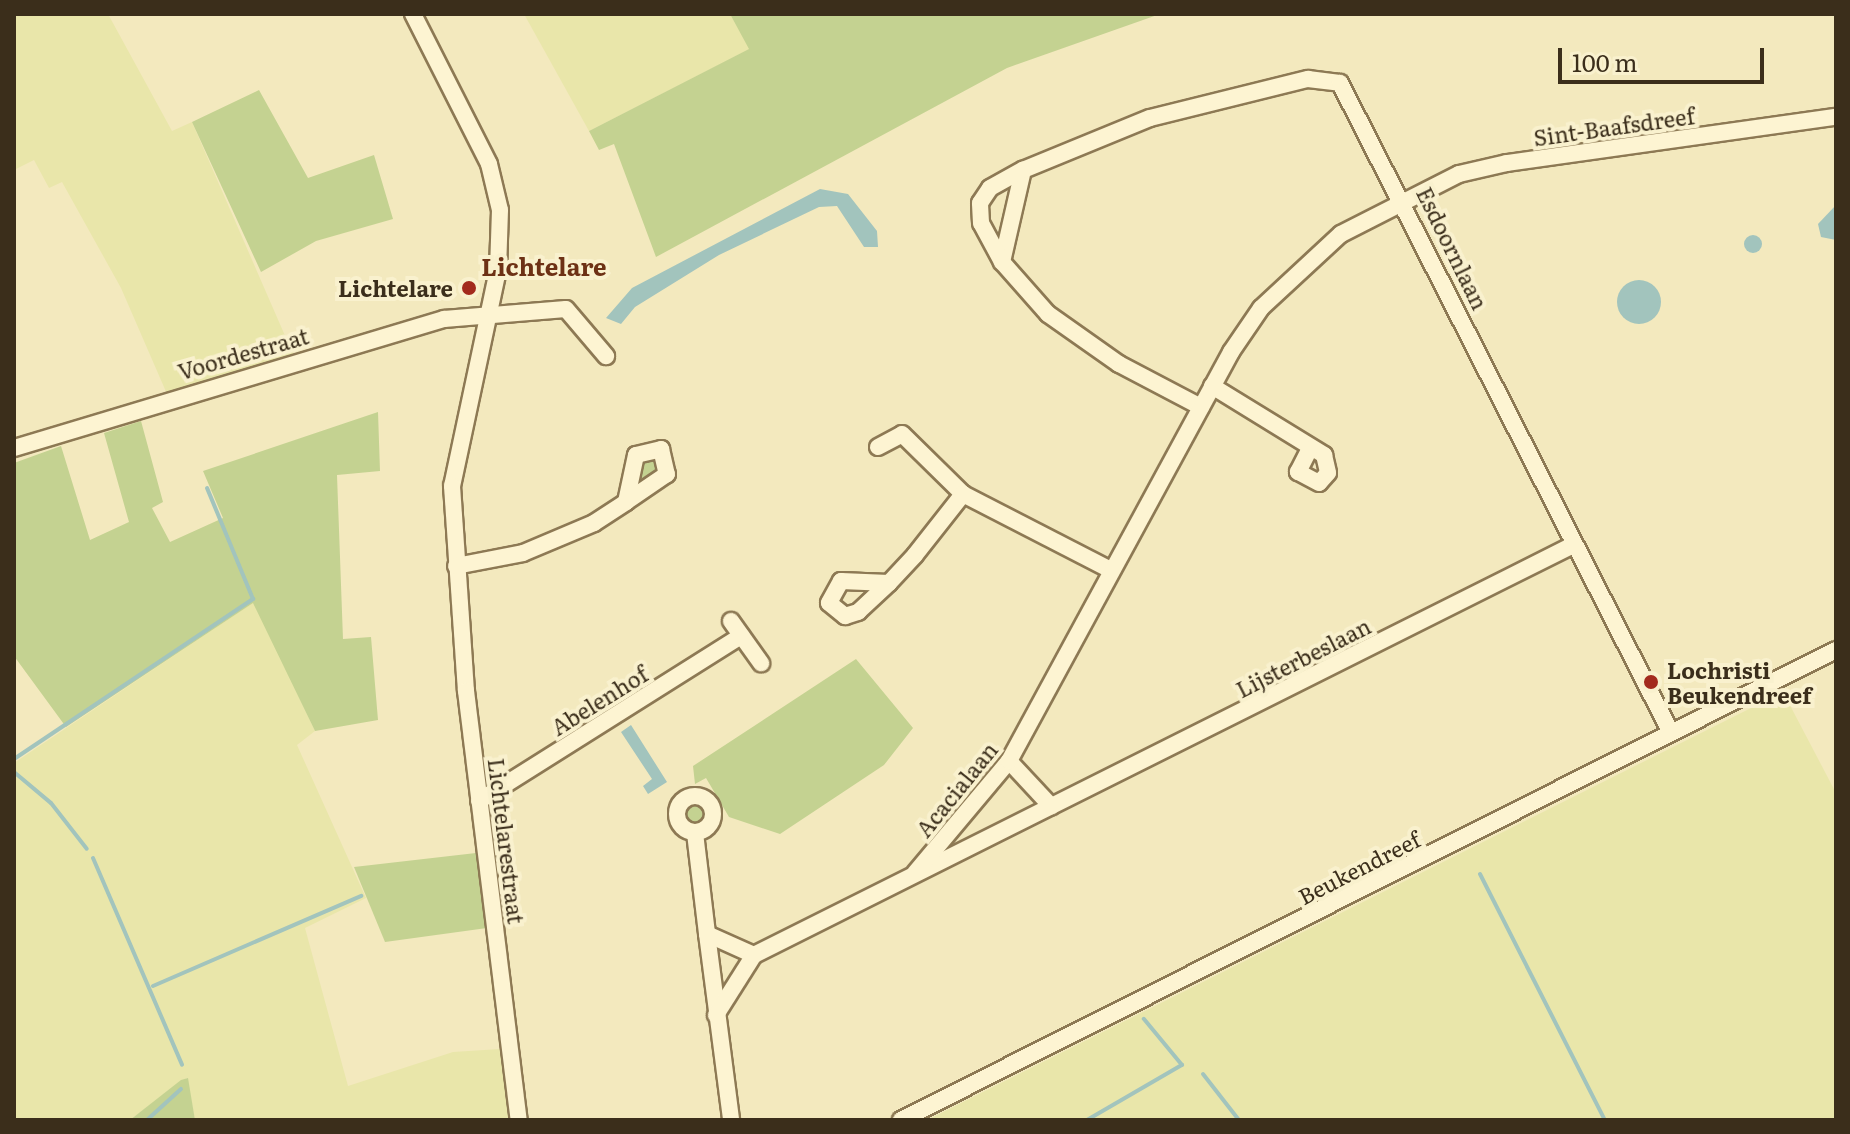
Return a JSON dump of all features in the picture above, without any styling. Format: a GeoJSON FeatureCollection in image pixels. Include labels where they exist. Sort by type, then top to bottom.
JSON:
{"type":"FeatureCollection","features":[{"type":"Feature","properties":{"kind":"street","name":"Lichtelarestraat"},"geometry":{"type":"LineString","coordinates":[[413,14],[498,187],[498,270],[452,467],[456,566],[479,801],[519,1120]]}},
{"type":"Feature","properties":{"kind":"street","name":"Esdoornlaan"},"geometry":{"type":"LineString","coordinates":[[1201,407],[1119,364],[1048,314],[1002,262],[981,223],[980,203],[990,188],[1023,170],[1150,118],[1328,80],[1349,90],[1573,545],[1671,733]]}},
{"type":"Feature","properties":{"kind":"street","name":"Sint-Baafsdreef"},"geometry":{"type":"LineString","coordinates":[[1404,199],[1507,163],[1836,117]]}},
{"type":"Feature","properties":{"kind":"street"},"geometry":{"type":"LineString","coordinates":[[1002,262],[1023,170]]}},
{"type":"Feature","properties":{"kind":"street","name":"Acacialaan"},"geometry":{"type":"LineString","coordinates":[[754,955],[915,873],[1009,761],[1212,386],[1261,308],[1299,269],[1341,234],[1404,199]]}},
{"type":"Feature","properties":{"kind":"street"},"geometry":{"type":"LineString","coordinates":[[489,314],[566,309],[606,356]]}},
{"type":"Feature","properties":{"kind":"street","name":"Voordestraat"},"geometry":{"type":"LineString","coordinates":[[14,448],[396,331],[489,314]]}},
{"type":"Feature","properties":{"kind":"street"},"geometry":{"type":"LineString","coordinates":[[1212,386],[1309,450]]}},
{"type":"Feature","properties":{"kind":"street"},"geometry":{"type":"LineString","coordinates":[[878,447],[902,434],[963,494],[1111,570]]}},
{"type":"Feature","properties":{"kind":"street"},"geometry":{"type":"LineString","coordinates":[[889,583],[963,494]]}},
{"type":"Feature","properties":{"kind":"street"},"geometry":{"type":"LineString","coordinates":[[456,566],[557,540],[626,502]]}},
{"type":"Feature","properties":{"kind":"street","name":"Lijsterbeslaan"},"geometry":{"type":"LineString","coordinates":[[915,873],[1573,545]]}},
{"type":"Feature","properties":{"kind":"street"},"geometry":{"type":"LineString","coordinates":[[731,621],[761,663]]}},
{"type":"Feature","properties":{"kind":"street","name":"Abelenhof"},"geometry":{"type":"LineString","coordinates":[[479,801],[741,636]]}},
{"type":"Feature","properties":{"kind":"street","name":"Beukendreef"},"geometry":{"type":"LineString","coordinates":[[901,1120],[1836,650]]}},
{"type":"Feature","properties":{"kind":"street"},"geometry":{"type":"LineString","coordinates":[[1009,761],[1051,806]]}},
{"type":"Feature","properties":{"kind":"street"},"geometry":{"type":"LineString","coordinates":[[695,833],[731,1120]]}},
{"type":"Feature","properties":{"kind":"street"},"geometry":{"type":"LineString","coordinates":[[707,934],[754,955],[716,1016]]}},
{"type":"Feature","properties":{"kind":"shaded area"},"geometry":{"type":"Polygon","coordinates":[[[14,14],[108,14],[172,131],[192,122],[293,354],[167,394],[121,288],[62,182],[49,188],[34,160],[14,170],[14,14]]]}},
{"type":"Feature","properties":{"kind":"shaded area"},"geometry":{"type":"Polygon","coordinates":[[[524,14],[730,14],[750,49],[589,131],[524,14]]]}},
{"type":"Feature","properties":{"kind":"shaded area"},"geometry":{"type":"Polygon","coordinates":[[[254,602],[315,731],[297,745],[366,898],[305,928],[348,1086],[453,1052],[500,1049],[509,1120],[195,1120],[187,1078],[130,1120],[14,1120],[14,763],[254,602]]]}},
{"type":"Feature","properties":{"kind":"shaded area"},"geometry":{"type":"Polygon","coordinates":[[[1783,692],[1836,793],[1836,1120],[927,1120],[1783,692]]]}},
{"type":"Feature","properties":{"kind":"green space"},"geometry":{"type":"Polygon","coordinates":[[[730,14],[1160,14],[1007,68],[656,257],[614,144],[599,150],[589,131],[749,49],[730,14]]]}},
{"type":"Feature","properties":{"kind":"green space"},"geometry":{"type":"Polygon","coordinates":[[[259,90],[308,178],[374,155],[393,219],[316,241],[261,272],[192,122],[259,90]]]}},
{"type":"Feature","properties":{"kind":"green space"},"geometry":{"type":"Polygon","coordinates":[[[378,412],[380,471],[337,475],[343,639],[371,637],[378,720],[315,731],[253,603],[66,727],[14,656],[14,463],[61,446],[90,540],[129,522],[104,433],[141,421],[163,502],[152,508],[170,542],[223,518],[203,471],[378,412]]]}},
{"type":"Feature","properties":{"kind":"green space"},"geometry":{"type":"Polygon","coordinates":[[[654,451],[661,469],[641,479],[640,457],[654,451]]]}},
{"type":"Feature","properties":{"kind":"green space"},"geometry":{"type":"Polygon","coordinates":[[[856,659],[913,728],[884,765],[780,834],[729,817],[706,778],[695,784],[693,766],[856,659]]]}},
{"type":"Feature","properties":{"kind":"green space"},"geometry":{"type":"Polygon","coordinates":[[[695,802],[706,809],[707,814],[700,825],[695,826],[684,819],[683,814],[690,803],[695,802]]]}},
{"type":"Feature","properties":{"kind":"green space"},"geometry":{"type":"Polygon","coordinates":[[[476,853],[487,928],[385,942],[354,867],[476,853]]]}},
{"type":"Feature","properties":{"kind":"green space"},"geometry":{"type":"Polygon","coordinates":[[[188,1078],[195,1120],[130,1120],[181,1080],[188,1078]]]}},
{"type":"Feature","properties":{"kind":"water"},"geometry":{"type":"Polygon","coordinates":[[[820,189],[848,194],[877,231],[878,247],[864,247],[837,206],[819,207],[719,255],[635,307],[621,324],[606,318],[632,288],[820,189]]]}},
{"type":"Feature","properties":{"kind":"water"},"geometry":{"type":"Polygon","coordinates":[[[1836,205],[1836,240],[1821,237],[1818,224],[1836,205]]]}},
{"type":"Feature","properties":{"kind":"water"},"geometry":{"type":"Polygon","coordinates":[[[1749,235],[1757,235],[1762,244],[1760,251],[1749,253],[1744,248],[1744,240],[1749,235]]]}},
{"type":"Feature","properties":{"kind":"water"},"geometry":{"type":"Polygon","coordinates":[[[1639,280],[1654,287],[1661,302],[1654,317],[1639,324],[1624,317],[1617,302],[1624,287],[1639,280]]]}},
{"type":"Feature","properties":{"kind":"water"},"geometry":{"type":"Polygon","coordinates":[[[631,725],[667,782],[648,794],[643,786],[652,779],[621,732],[631,725]]]}},
{"type":"Feature","properties":{"kind":"waterway"},"geometry":{"type":"LineString","coordinates":[[14,759],[253,599],[207,488]]}},
{"type":"Feature","properties":{"kind":"waterway"},"geometry":{"type":"LineString","coordinates":[[14,772],[51,803],[87,849]]}},
{"type":"Feature","properties":{"kind":"waterway"},"geometry":{"type":"LineString","coordinates":[[93,858],[182,1065]]}},
{"type":"Feature","properties":{"kind":"waterway"},"geometry":{"type":"LineString","coordinates":[[1480,874],[1605,1120]]}},
{"type":"Feature","properties":{"kind":"waterway"},"geometry":{"type":"LineString","coordinates":[[153,986],[361,896]]}},
{"type":"Feature","properties":{"kind":"waterway"},"geometry":{"type":"LineString","coordinates":[[1087,1120],[1182,1065],[1144,1019]]}},
{"type":"Feature","properties":{"kind":"waterway"},"geometry":{"type":"LineString","coordinates":[[1203,1074],[1239,1120]]}},
{"type":"Feature","properties":{"kind":"waterway"},"geometry":{"type":"LineString","coordinates":[[147,1120],[181,1089]]}},
{"type":"Feature","properties":{"kind":"place","name":"Lichtelare"},"geometry":{"type":"Point","coordinates":[469,288]}},
{"type":"Feature","properties":{"kind":"place","name":"Lochristi Beukendreef"},"geometry":{"type":"Point","coordinates":[1651,682]}},
{"type":"Feature","properties":{"kind":"district","name":"Lichtelare"},"geometry":{"type":"Point","coordinates":[544,266]}}]}
